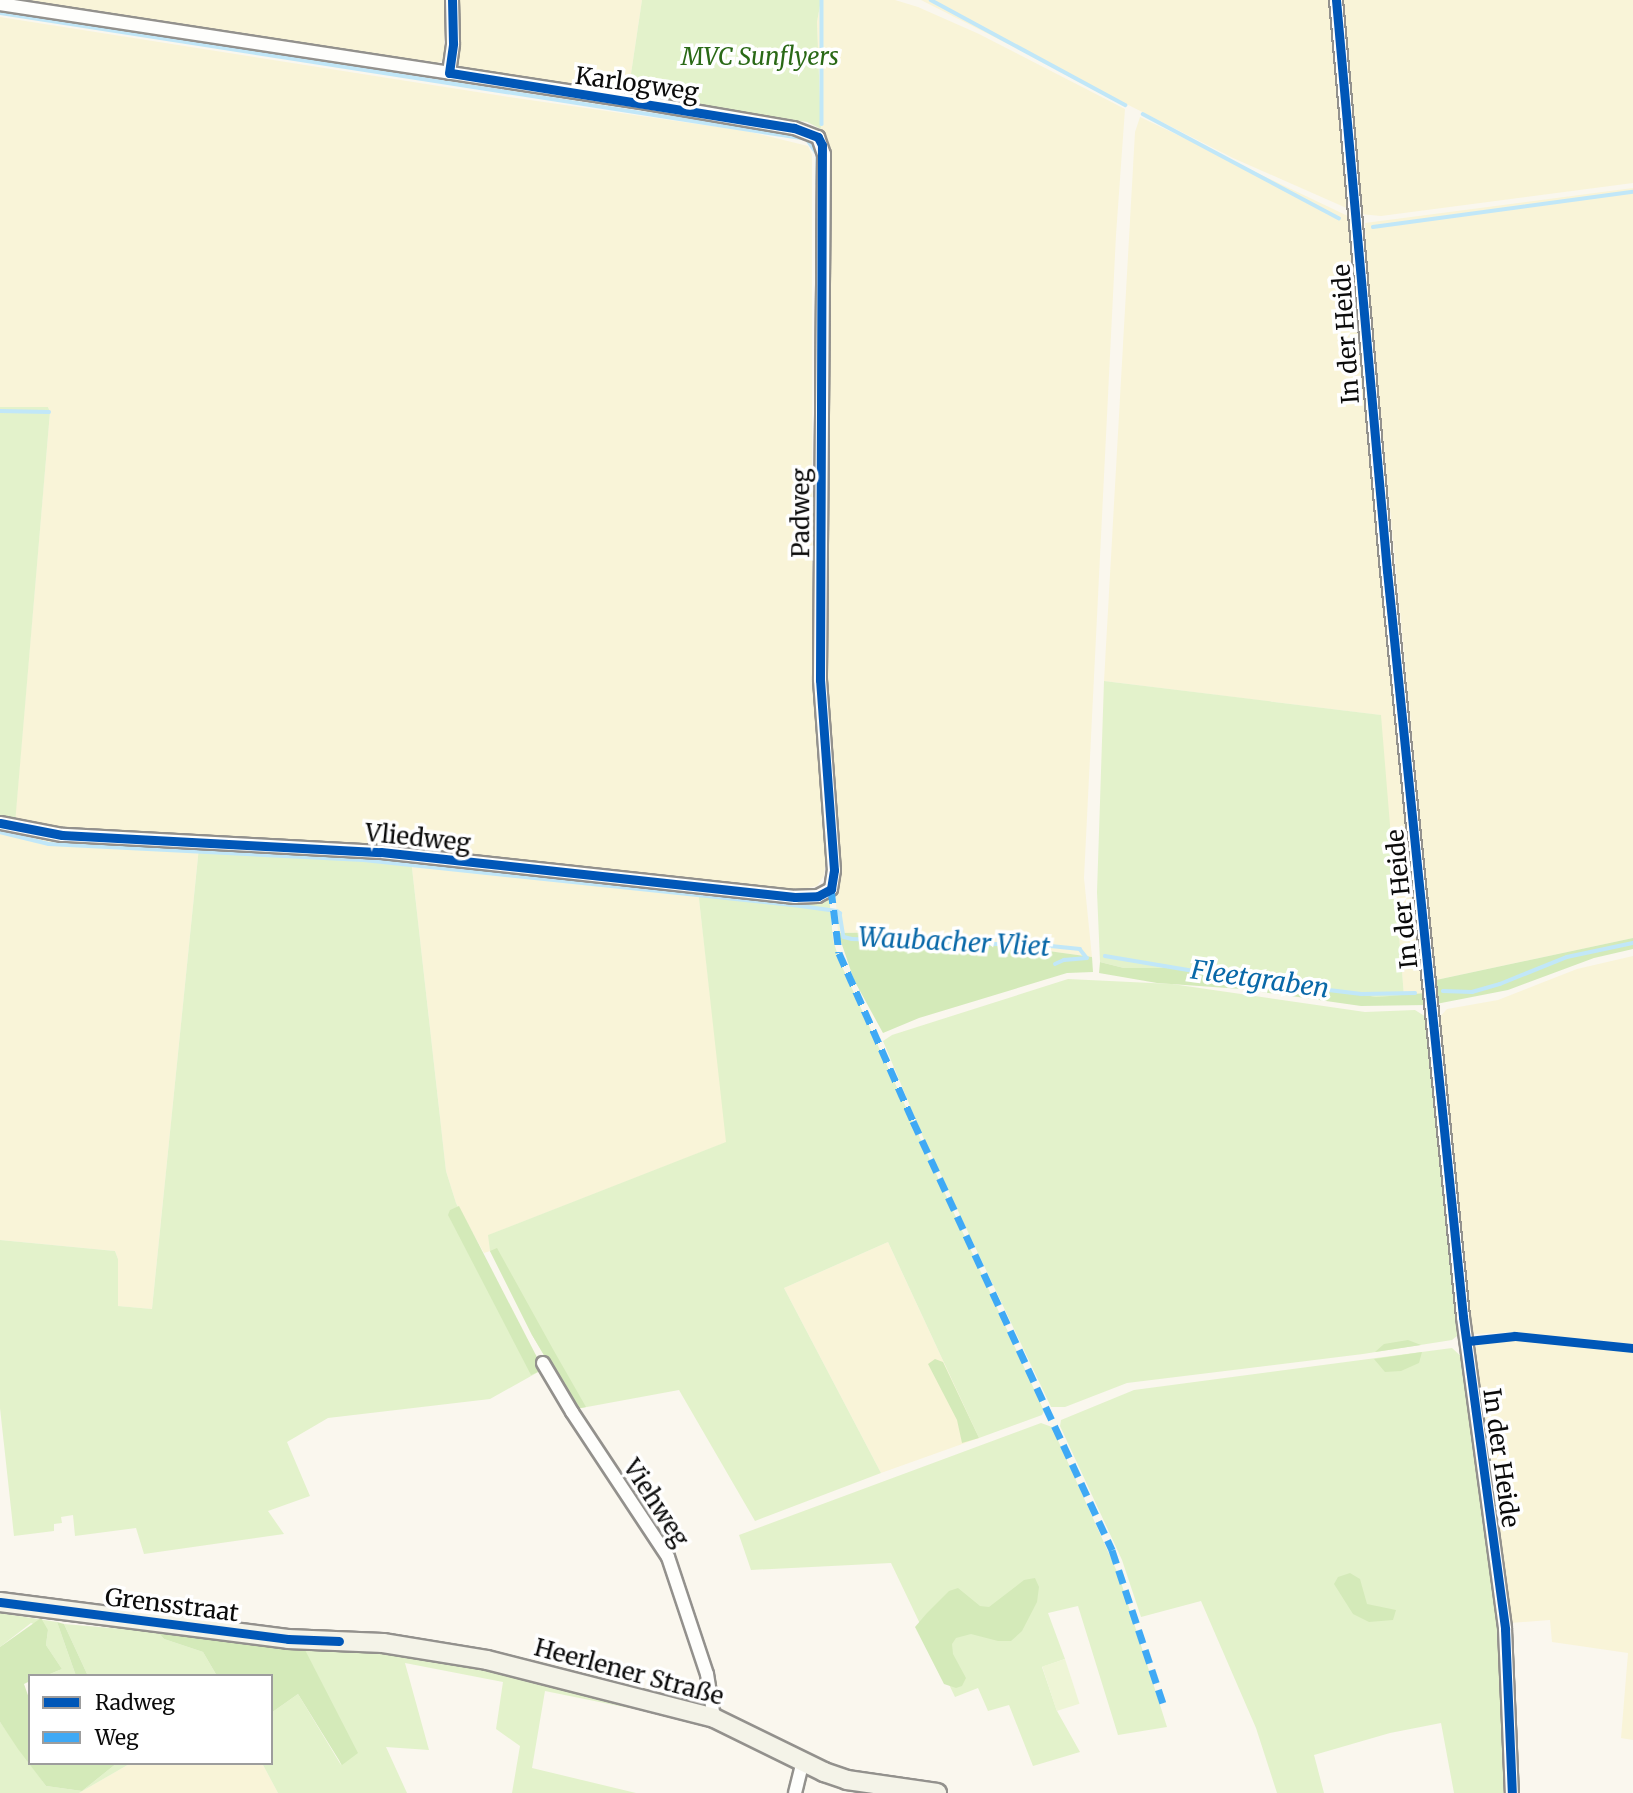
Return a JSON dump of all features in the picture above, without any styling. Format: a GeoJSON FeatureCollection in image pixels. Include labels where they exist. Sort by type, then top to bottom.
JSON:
{"type":"FeatureCollection","features":[{"type":"Feature","properties":{"kind":"main road","name":"Grensstraat"},"geometry":{"type":"LineString","coordinates":[[0,1602],[288,1639],[339,1641]]}},
{"type":"Feature","properties":{"kind":"main road","name":"Heerlener Straße"},"geometry":{"type":"LineString","coordinates":[[339,1641],[383,1643],[487,1660],[714,1717],[803,1762],[846,1780],[937,1793]]}},
{"type":"Feature","properties":{"kind":"street"},"geometry":{"type":"LineString","coordinates":[[449,73],[453,43],[452,0]]}},
{"type":"Feature","properties":{"kind":"street","name":"In der Heide"},"geometry":{"type":"LineString","coordinates":[[1336,0],[1387,571],[1463,1317],[1505,1629],[1512,1793]]}},
{"type":"Feature","properties":{"kind":"street","name":"Karlogweg"},"geometry":{"type":"LineString","coordinates":[[0,4],[794,128],[818,137]]}},
{"type":"Feature","properties":{"kind":"street","name":"Padweg"},"geometry":{"type":"LineString","coordinates":[[818,137],[824,154],[820,680],[834,870],[831,889]]}},
{"type":"Feature","properties":{"kind":"street","name":"Vliedweg"},"geometry":{"type":"LineString","coordinates":[[0,823],[62,835],[380,852],[795,897],[818,896],[831,889]]}},
{"type":"Feature","properties":{"kind":"street","name":"Viehweg"},"geometry":{"type":"LineString","coordinates":[[544,1363],[575,1417],[668,1558],[707,1674],[714,1717]]}},
{"type":"Feature","properties":{"kind":"street"},"geometry":{"type":"LineString","coordinates":[[795,1793],[803,1762]]}},
{"type":"Feature","properties":{"kind":"shaded area"},"geometry":{"type":"Polygon","coordinates":[[[1,0],[444,0],[444,53],[442,61],[434,65],[1,0]]]}},
{"type":"Feature","properties":{"kind":"shaded area"},"geometry":{"type":"Polygon","coordinates":[[[454,0],[642,0],[628,94],[460,68],[456,62],[454,0]]]}},
{"type":"Feature","properties":{"kind":"shaded area"},"geometry":{"type":"Polygon","coordinates":[[[821,0],[895,0],[918,7],[979,34],[1125,109],[1116,235],[1084,878],[1092,957],[911,932],[838,933],[825,732],[830,148],[821,129],[817,22],[821,0]]]}},
{"type":"Feature","properties":{"kind":"shaded area"},"geometry":{"type":"Polygon","coordinates":[[[921,0],[1633,0],[1633,183],[1381,216],[1360,214],[1233,158],[921,0]]]}},
{"type":"Feature","properties":{"kind":"shaded area"},"geometry":{"type":"Polygon","coordinates":[[[0,17],[509,97],[746,131],[808,146],[812,155],[812,658],[826,858],[824,876],[817,886],[798,890],[382,845],[42,826],[15,820],[50,412],[48,407],[0,407],[0,17]]]}},
{"type":"Feature","properties":{"kind":"shaded area"},"geometry":{"type":"Polygon","coordinates":[[[1140,117],[1352,218],[1426,993],[1404,996],[1380,715],[1104,681],[1135,132],[1140,117]]]}},
{"type":"Feature","properties":{"kind":"shaded area"},"geometry":{"type":"Polygon","coordinates":[[[1633,188],[1633,938],[1436,980],[1368,283],[1365,223],[1633,188]]]}},
{"type":"Feature","properties":{"kind":"shaded area"},"geometry":{"type":"Polygon","coordinates":[[[0,826],[199,847],[152,1309],[118,1306],[118,1259],[115,1251],[0,1240],[0,826]]]}},
{"type":"Feature","properties":{"kind":"shaded area"},"geometry":{"type":"Polygon","coordinates":[[[411,859],[698,890],[727,1142],[489,1235],[490,1251],[484,1253],[456,1203],[446,1171],[411,859]]]}},
{"type":"Feature","properties":{"kind":"shaded area"},"geometry":{"type":"Polygon","coordinates":[[[1633,956],[1633,1344],[1515,1332],[1475,1334],[1470,1330],[1438,1019],[1447,1009],[1498,1000],[1577,969],[1633,956]]]}},
{"type":"Feature","properties":{"kind":"shaded area"},"geometry":{"type":"Polygon","coordinates":[[[888,1242],[979,1438],[881,1473],[784,1288],[888,1242]]]}},
{"type":"Feature","properties":{"kind":"shaded area"},"geometry":{"type":"Polygon","coordinates":[[[1515,1339],[1633,1352],[1633,1740],[1621,1738],[1628,1653],[1552,1642],[1550,1620],[1510,1623],[1472,1354],[1478,1344],[1515,1339]]]}},
{"type":"Feature","properties":{"kind":"shaded area"},"geometry":{"type":"Polygon","coordinates":[[[128,1765],[263,1765],[278,1793],[79,1793],[128,1765]]]}},
{"type":"Feature","properties":{"kind":"green space","name":"MVC Sunflyers"},"geometry":{"type":"Polygon","coordinates":[[[642,0],[821,0],[817,22],[821,129],[807,122],[628,94],[642,0]]]}},
{"type":"Feature","properties":{"kind":"green space"},"geometry":{"type":"Polygon","coordinates":[[[0,407],[48,407],[50,412],[15,824],[0,820],[0,407]]]}},
{"type":"Feature","properties":{"kind":"green space"},"geometry":{"type":"Polygon","coordinates":[[[1104,681],[1381,715],[1404,996],[1377,997],[1183,968],[1124,968],[1100,962],[1097,892],[1104,681]]]}},
{"type":"Feature","properties":{"kind":"green space"},"geometry":{"type":"Polygon","coordinates":[[[199,847],[411,859],[446,1171],[456,1203],[540,1371],[490,1399],[328,1418],[287,1442],[310,1496],[268,1511],[284,1534],[144,1554],[136,1528],[75,1536],[73,1515],[61,1517],[62,1523],[54,1524],[54,1531],[14,1536],[0,1408],[0,1240],[115,1251],[118,1259],[118,1306],[152,1309],[199,847]]]}},
{"type":"Feature","properties":{"kind":"green space"},"geometry":{"type":"Polygon","coordinates":[[[698,890],[829,895],[833,940],[840,962],[1044,1411],[1042,1415],[979,1438],[888,1242],[784,1288],[881,1473],[755,1521],[679,1390],[576,1409],[532,1335],[490,1251],[488,1235],[726,1142],[698,890]]]}},
{"type":"Feature","properties":{"kind":"green space"},"geometry":{"type":"Polygon","coordinates":[[[911,932],[1092,957],[1093,972],[1067,973],[919,1018],[883,1033],[854,980],[838,933],[911,932]]]}},
{"type":"Feature","properties":{"kind":"green space"},"geometry":{"type":"Polygon","coordinates":[[[1633,938],[1633,949],[1594,958],[1508,990],[1436,1004],[1436,980],[1633,938]]]}},
{"type":"Feature","properties":{"kind":"green space"},"geometry":{"type":"Polygon","coordinates":[[[1100,962],[1124,968],[1183,968],[1377,997],[1426,993],[1427,1005],[1361,1006],[1241,989],[1157,983],[1099,973],[1100,962]]]}},
{"type":"Feature","properties":{"kind":"green space"},"geometry":{"type":"Polygon","coordinates":[[[1068,979],[1172,984],[1365,1012],[1415,1010],[1426,1017],[1459,1328],[1457,1336],[1452,1340],[1363,1354],[1127,1383],[1065,1407],[1051,1407],[923,1137],[883,1041],[892,1035],[1068,979]]]}},
{"type":"Feature","properties":{"kind":"green space"},"geometry":{"type":"Polygon","coordinates":[[[459,1206],[541,1365],[540,1371],[531,1375],[448,1215],[450,1210],[459,1206]]]}},
{"type":"Feature","properties":{"kind":"green space"},"geometry":{"type":"Polygon","coordinates":[[[497,1248],[586,1407],[576,1409],[532,1335],[490,1251],[497,1248]]]}},
{"type":"Feature","properties":{"kind":"green space"},"geometry":{"type":"Polygon","coordinates":[[[1408,1340],[1421,1345],[1375,1352],[1384,1344],[1408,1340]]]}},
{"type":"Feature","properties":{"kind":"green space"},"geometry":{"type":"Polygon","coordinates":[[[1452,1348],[1464,1359],[1502,1639],[1508,1793],[1454,1793],[1441,1723],[1390,1733],[1314,1755],[1324,1793],[1277,1793],[1256,1728],[1201,1601],[1141,1617],[1122,1560],[1060,1426],[1061,1420],[1134,1390],[1452,1348]]]}},
{"type":"Feature","properties":{"kind":"green space"},"geometry":{"type":"Polygon","coordinates":[[[1422,1352],[1419,1363],[1401,1371],[1385,1372],[1374,1359],[1422,1352]]]}},
{"type":"Feature","properties":{"kind":"green space"},"geometry":{"type":"Polygon","coordinates":[[[935,1359],[943,1362],[979,1438],[962,1443],[957,1420],[928,1364],[935,1359]]]}},
{"type":"Feature","properties":{"kind":"green space"},"geometry":{"type":"Polygon","coordinates":[[[1041,1423],[1052,1427],[1119,1576],[1167,1727],[1118,1735],[1078,1606],[1048,1613],[1065,1659],[1042,1667],[1057,1711],[1080,1752],[1033,1766],[1009,1705],[988,1711],[978,1688],[955,1697],[891,1563],[751,1570],[739,1535],[1041,1423]]]}},
{"type":"Feature","properties":{"kind":"green space"},"geometry":{"type":"Polygon","coordinates":[[[1350,1573],[1360,1579],[1367,1604],[1396,1610],[1393,1620],[1369,1622],[1353,1614],[1334,1584],[1338,1577],[1350,1573]]]}},
{"type":"Feature","properties":{"kind":"green space"},"geometry":{"type":"Polygon","coordinates":[[[1035,1578],[1039,1587],[1037,1602],[1022,1631],[1011,1641],[998,1641],[971,1634],[956,1638],[952,1644],[953,1654],[966,1678],[962,1686],[956,1688],[944,1684],[915,1627],[927,1613],[949,1591],[958,1588],[980,1606],[989,1607],[1024,1580],[1035,1578]]]}},
{"type":"Feature","properties":{"kind":"green space"},"geometry":{"type":"Polygon","coordinates":[[[0,1613],[57,1622],[75,1674],[50,1674],[62,1669],[46,1645],[48,1630],[31,1623],[0,1647],[0,1613]]]}},
{"type":"Feature","properties":{"kind":"green space"},"geometry":{"type":"Polygon","coordinates":[[[41,1618],[48,1630],[46,1645],[62,1669],[50,1674],[28,1674],[28,1682],[24,1684],[28,1695],[28,1762],[0,1722],[0,1647],[41,1618]]]}},
{"type":"Feature","properties":{"kind":"green space"},"geometry":{"type":"Polygon","coordinates":[[[57,1622],[64,1624],[87,1674],[75,1674],[57,1622]]]}},
{"type":"Feature","properties":{"kind":"green space"},"geometry":{"type":"Polygon","coordinates":[[[64,1624],[158,1632],[164,1639],[203,1652],[216,1674],[87,1674],[64,1624]]]}},
{"type":"Feature","properties":{"kind":"green space"},"geometry":{"type":"Polygon","coordinates":[[[158,1632],[303,1646],[358,1753],[342,1765],[298,1694],[273,1712],[273,1674],[216,1674],[203,1652],[164,1639],[158,1632]]]}},
{"type":"Feature","properties":{"kind":"green space"},"geometry":{"type":"Polygon","coordinates":[[[303,1646],[391,1649],[428,1655],[641,1705],[639,1708],[629,1708],[545,1691],[532,1768],[636,1793],[512,1793],[520,1746],[496,1729],[503,1682],[405,1663],[429,1750],[386,1747],[407,1793],[278,1793],[263,1765],[273,1765],[273,1712],[298,1694],[341,1765],[303,1646]]]}},
{"type":"Feature","properties":{"kind":"green space"},"geometry":{"type":"Polygon","coordinates":[[[1065,1659],[1080,1704],[1057,1711],[1042,1666],[1065,1659]]]}},
{"type":"Feature","properties":{"kind":"green space"},"geometry":{"type":"Polygon","coordinates":[[[0,1722],[28,1761],[28,1765],[31,1765],[46,1786],[82,1791],[114,1765],[128,1765],[79,1793],[0,1793],[0,1722]]]}},
{"type":"Feature","properties":{"kind":"green space"},"geometry":{"type":"Polygon","coordinates":[[[30,1765],[114,1765],[82,1791],[46,1786],[30,1765]]]}},
{"type":"Feature","properties":{"kind":"waterway"},"geometry":{"type":"LineString","coordinates":[[822,0],[822,124]]}},
{"type":"Feature","properties":{"kind":"waterway"},"geometry":{"type":"LineString","coordinates":[[931,0],[1125,105]]}},
{"type":"Feature","properties":{"kind":"waterway"},"geometry":{"type":"LineString","coordinates":[[0,13],[807,139],[818,155],[818,184]]}},
{"type":"Feature","properties":{"kind":"waterway"},"geometry":{"type":"LineString","coordinates":[[1143,114],[1339,218]]}},
{"type":"Feature","properties":{"kind":"waterway"},"geometry":{"type":"LineString","coordinates":[[1373,227],[1633,192]]}},
{"type":"Feature","properties":{"kind":"waterway"},"geometry":{"type":"LineString","coordinates":[[0,411],[49,412]]}},
{"type":"Feature","properties":{"kind":"waterway","name":"Waubacher Vliet"},"geometry":{"type":"LineString","coordinates":[[0,832],[49,844],[364,860],[801,906],[837,911],[840,913],[844,937],[852,939],[1051,946],[1080,949],[1087,958]]}},
{"type":"Feature","properties":{"kind":"waterway","name":"Fleetgraben"},"geometry":{"type":"LineString","coordinates":[[1443,991],[1472,992],[1500,984],[1567,957],[1633,943]]}},
{"type":"Feature","properties":{"kind":"waterway","name":"Fleetgraben"},"geometry":{"type":"LineString","coordinates":[[1105,956],[1255,981],[1361,994],[1415,993]]}},
{"type":"Feature","properties":{"kind":"waterway","name":"Fleetgraben"},"geometry":{"type":"LineString","coordinates":[[1055,964],[1064,960],[1087,958]]}},
{"type":"Feature","properties":{"kind":"marked path"},"geometry":{"type":"LineString","coordinates":[[831,889],[839,953],[913,1121],[1112,1550],[1165,1709]]}},
{"type":"Feature","properties":{"kind":"cycle path"},"geometry":{"type":"LineString","coordinates":[[0,823],[62,835],[381,852],[795,897],[818,896],[831,889],[834,870],[820,680],[822,145],[818,137],[794,128],[449,73],[453,43],[452,0]]}},
{"type":"Feature","properties":{"kind":"cycle path"},"geometry":{"type":"LineString","coordinates":[[1336,0],[1387,571],[1463,1317],[1505,1629],[1512,1793]]}},
{"type":"Feature","properties":{"kind":"cycle path"},"geometry":{"type":"LineString","coordinates":[[1468,1341],[1515,1336],[1633,1348]]}},
{"type":"Feature","properties":{"kind":"cycle path"},"geometry":{"type":"LineString","coordinates":[[0,1602],[288,1639],[339,1641]]}}]}
